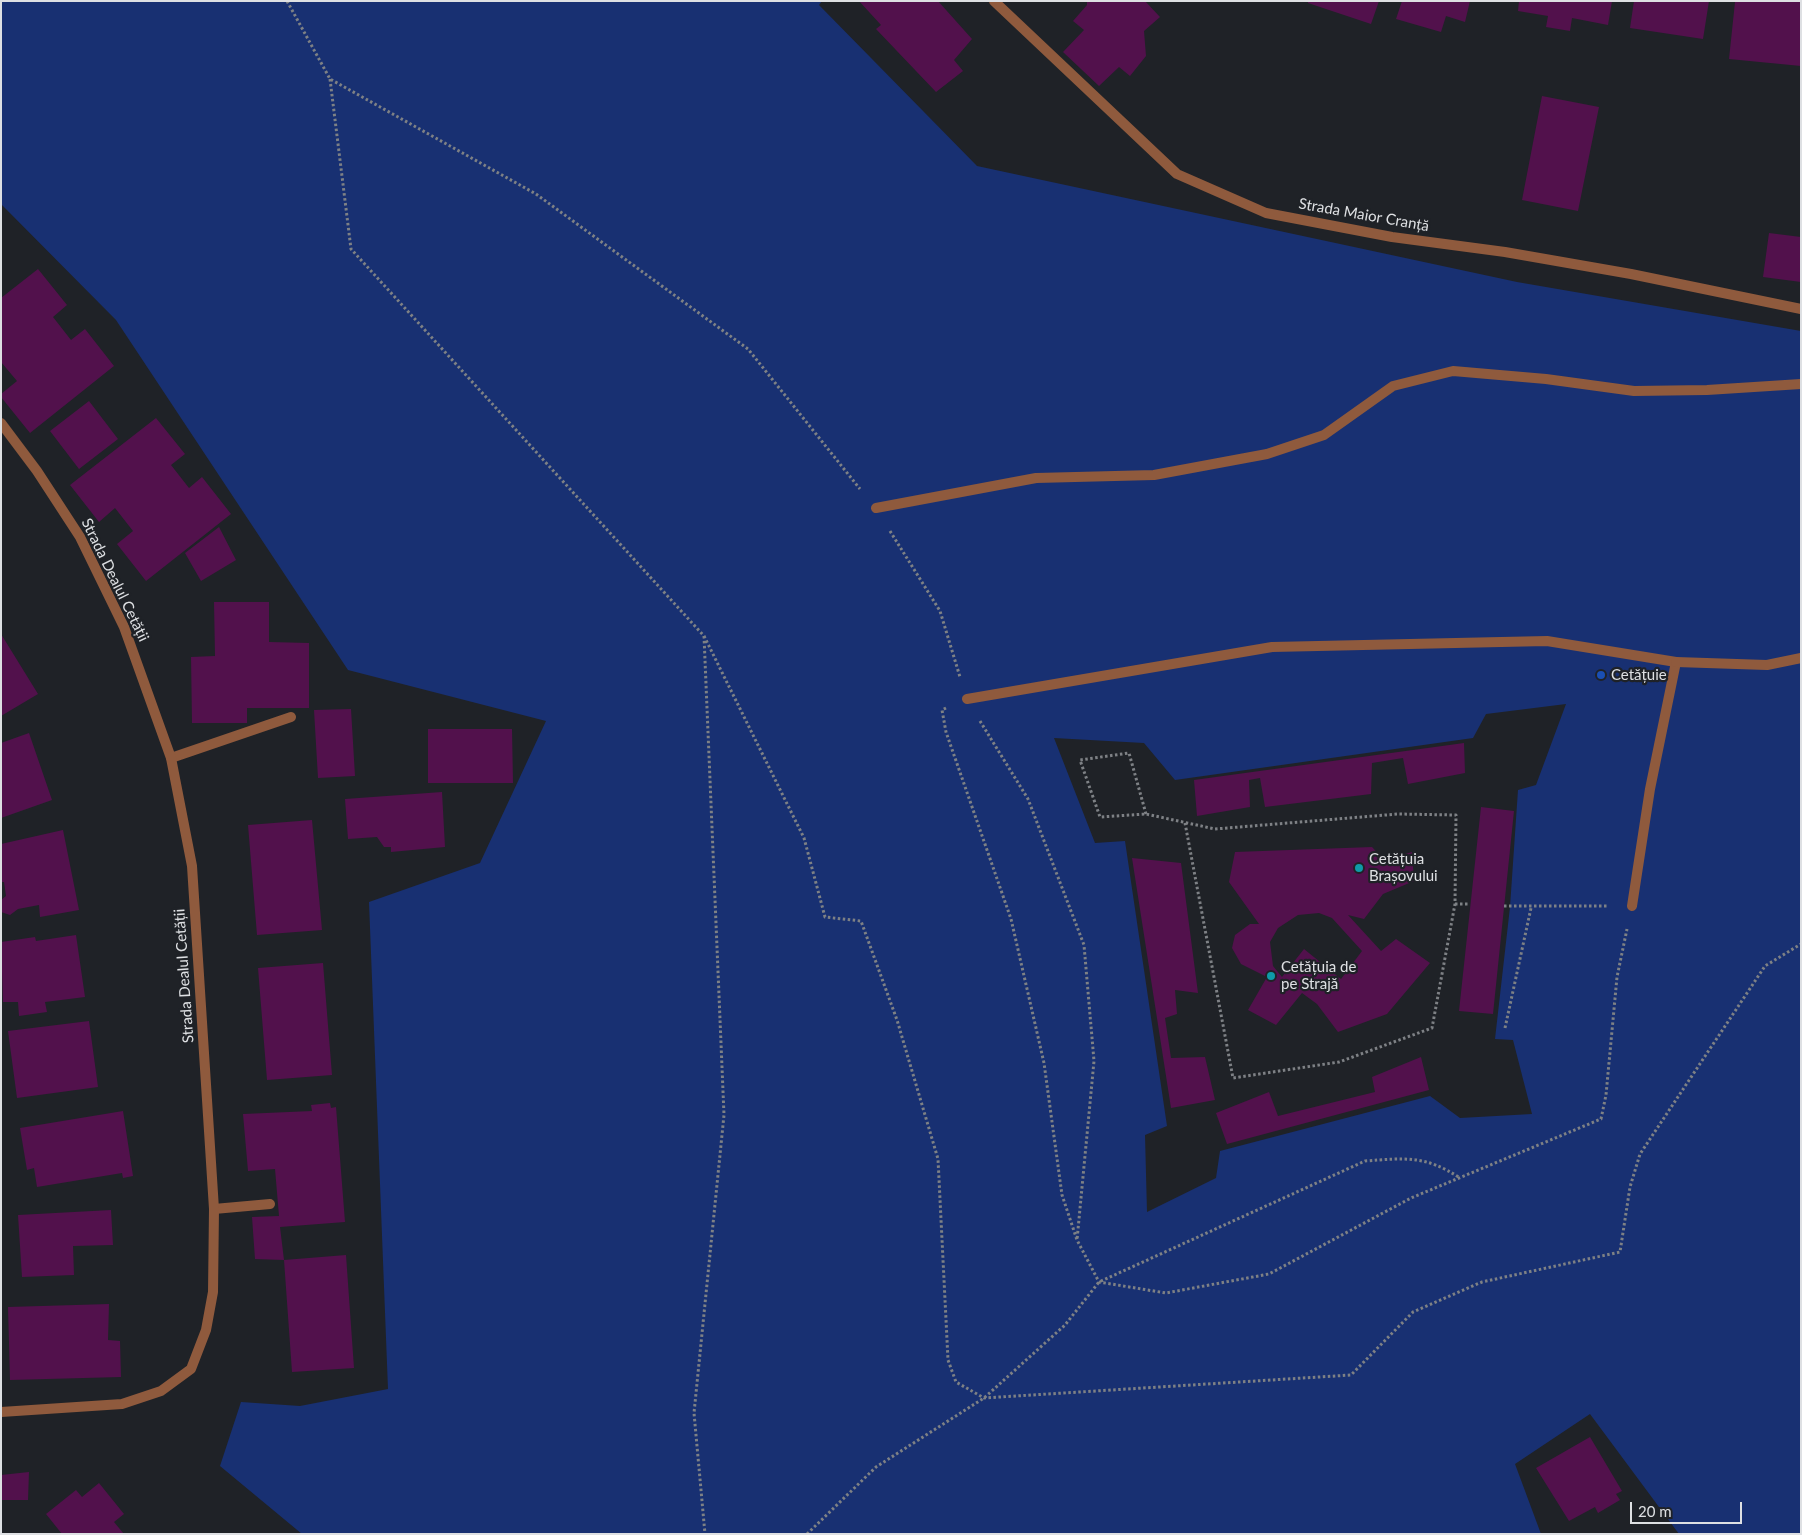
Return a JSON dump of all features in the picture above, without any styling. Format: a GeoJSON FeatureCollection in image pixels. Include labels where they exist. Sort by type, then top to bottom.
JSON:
{"type":"FeatureCollection","features":[{"type":"Feature","properties":{"kind":"street","name":"Strada Maior Cranță"},"geometry":{"type":"LineString","coordinates":[[994,1],[1177,174],[1266,213],[1392,237],[1505,252],[1631,274],[1801,309]]}},
{"type":"Feature","properties":{"kind":"street"},"geometry":{"type":"LineString","coordinates":[[876,508],[1036,478],[1154,475],[1267,454],[1324,435],[1393,386],[1453,371],[1634,391],[1707,390],[1801,384]]}},
{"type":"Feature","properties":{"kind":"street","name":"Strada Dealul Cetății"},"geometry":{"type":"LineString","coordinates":[[1,423],[37,471],[80,537],[124,627],[171,758],[192,866],[214,1209],[213,1292],[206,1330],[191,1369],[161,1391],[122,1404],[1,1412]]}},
{"type":"Feature","properties":{"kind":"street"},"geometry":{"type":"LineString","coordinates":[[967,699],[1272,647],[1547,641],[1676,662],[1766,665],[1801,658]]}},
{"type":"Feature","properties":{"kind":"street"},"geometry":{"type":"LineString","coordinates":[[1632,906],[1650,788],[1676,662]]}},
{"type":"Feature","properties":{"kind":"street"},"geometry":{"type":"LineString","coordinates":[[171,758],[291,717]]}},
{"type":"Feature","properties":{"kind":"street"},"geometry":{"type":"LineString","coordinates":[[214,1209],[270,1204]]}},
{"type":"Feature","properties":{"kind":"path"},"geometry":{"type":"LineString","coordinates":[[286,1],[330,79],[352,249],[704,636],[804,838],[826,917],[861,920],[896,1020],[938,1159],[948,1360],[956,1382],[984,1398],[1351,1375],[1413,1312],[1482,1282],[1620,1252],[1630,1187],[1640,1154],[1765,966],[1801,944]]}},
{"type":"Feature","properties":{"kind":"path"},"geometry":{"type":"LineString","coordinates":[[330,79],[536,194],[748,349],[876,508],[940,611],[967,699],[1028,799],[1084,944],[1094,1061],[1077,1240]]}},
{"type":"Feature","properties":{"kind":"path"},"geometry":{"type":"LineString","coordinates":[[704,636],[724,1115],[694,1413],[705,1534]]}},
{"type":"Feature","properties":{"kind":"path"},"geometry":{"type":"LineString","coordinates":[[967,699],[942,710],[946,732],[1011,919],[1044,1063],[1062,1195],[1077,1240],[1099,1282]]}},
{"type":"Feature","properties":{"kind":"path"},"geometry":{"type":"LineString","coordinates":[[1146,814],[1128,753],[1080,760],[1100,817],[1146,814],[1215,829],[1398,814],[1456,815],[1455,904],[1432,1028],[1339,1062],[1233,1078],[1185,823]]}},
{"type":"Feature","properties":{"kind":"path"},"geometry":{"type":"LineString","coordinates":[[1455,904],[1470,904]]}},
{"type":"Feature","properties":{"kind":"path"},"geometry":{"type":"LineString","coordinates":[[1099,1282],[1166,1293],[1269,1274],[1314,1252],[1411,1198],[1602,1119],[1617,977],[1632,906],[1531,908],[1504,906]]}},
{"type":"Feature","properties":{"kind":"path"},"geometry":{"type":"LineString","coordinates":[[1504,1028],[1531,908]]}},
{"type":"Feature","properties":{"kind":"path"},"geometry":{"type":"LineString","coordinates":[[806,1534],[876,1467],[984,1398],[1065,1325],[1099,1282],[1365,1161],[1409,1158],[1441,1166],[1460,1178]]}},
{"type":"Feature","properties":{"kind":"shaded area"},"geometry":{"type":"Polygon","coordinates":[[[1,1],[822,1],[819,5],[977,166],[1517,282],[1801,331],[1801,1534],[1679,1534],[1590,1414],[1515,1464],[1541,1534],[302,1534],[220,1466],[241,1402],[300,1406],[388,1389],[369,902],[480,863],[546,721],[348,670],[116,320],[1,204],[1,1]],[[1566,704],[1486,714],[1473,738],[1175,780],[1144,743],[1054,738],[1095,843],[1125,841],[1167,1126],[1145,1135],[1147,1212],[1216,1178],[1220,1151],[1430,1096],[1460,1118],[1532,1114],[1513,1040],[1495,1039],[1510,907],[1518,790],[1536,785],[1566,704]]]}},
{"type":"Feature","properties":{"kind":"building"},"geometry":{"type":"Polygon","coordinates":[[[859,1],[938,1],[972,39],[954,60],[963,71],[936,92],[876,29],[881,25],[859,1]]]}},
{"type":"Feature","properties":{"kind":"building"},"geometry":{"type":"Polygon","coordinates":[[[1087,1],[1145,1],[1160,17],[1144,31],[1146,56],[1130,76],[1119,67],[1099,86],[1063,52],[1084,30],[1073,21],[1087,5],[1087,1]]]}},
{"type":"Feature","properties":{"kind":"building"},"geometry":{"type":"Polygon","coordinates":[[[1308,1],[1379,1],[1371,24],[1308,3],[1308,1]]]}},
{"type":"Feature","properties":{"kind":"building"},"geometry":{"type":"Polygon","coordinates":[[[1402,1],[1470,1],[1465,22],[1446,16],[1441,32],[1396,19],[1402,1]]]}},
{"type":"Feature","properties":{"kind":"building"},"geometry":{"type":"Polygon","coordinates":[[[1519,1],[1612,1],[1608,25],[1572,18],[1570,31],[1546,27],[1548,16],[1518,11],[1519,1]]]}},
{"type":"Feature","properties":{"kind":"building"},"geometry":{"type":"Polygon","coordinates":[[[1634,1],[1709,1],[1703,39],[1630,28],[1634,1]]]}},
{"type":"Feature","properties":{"kind":"building"},"geometry":{"type":"Polygon","coordinates":[[[1801,1],[1801,66],[1729,59],[1735,2],[1801,1]]]}},
{"type":"Feature","properties":{"kind":"building"},"geometry":{"type":"Polygon","coordinates":[[[1542,96],[1599,107],[1578,211],[1522,200],[1542,96]]]}},
{"type":"Feature","properties":{"kind":"building"},"geometry":{"type":"Polygon","coordinates":[[[1769,233],[1801,237],[1801,282],[1763,277],[1769,233]]]}},
{"type":"Feature","properties":{"kind":"building"},"geometry":{"type":"Polygon","coordinates":[[[38,269],[67,305],[53,317],[71,340],[85,329],[114,366],[30,433],[1,397],[1,394],[17,381],[1,362],[1,298],[38,269]]]}},
{"type":"Feature","properties":{"kind":"building"},"geometry":{"type":"Polygon","coordinates":[[[89,401],[118,439],[79,469],[50,431],[89,401]]]}},
{"type":"Feature","properties":{"kind":"building"},"geometry":{"type":"Polygon","coordinates":[[[156,418],[185,454],[171,465],[189,488],[202,477],[231,514],[146,581],[117,544],[133,531],[115,508],[99,522],[70,485],[156,418]]]}},
{"type":"Feature","properties":{"kind":"building"},"geometry":{"type":"Polygon","coordinates":[[[219,527],[236,560],[201,581],[185,553],[219,527]]]}},
{"type":"Feature","properties":{"kind":"building"},"geometry":{"type":"Polygon","coordinates":[[[214,602],[269,602],[269,642],[309,643],[309,708],[247,708],[247,723],[192,723],[191,657],[215,656],[214,602]]]}},
{"type":"Feature","properties":{"kind":"building"},"geometry":{"type":"Polygon","coordinates":[[[1,634],[38,694],[1,716],[1,634]]]}},
{"type":"Feature","properties":{"kind":"building"},"geometry":{"type":"Polygon","coordinates":[[[351,709],[355,776],[318,778],[314,710],[351,709]]]}},
{"type":"Feature","properties":{"kind":"building"},"geometry":{"type":"Polygon","coordinates":[[[428,729],[512,729],[513,783],[428,783],[428,729]]]}},
{"type":"Feature","properties":{"kind":"building"},"geometry":{"type":"Polygon","coordinates":[[[29,733],[52,800],[1,818],[1,743],[29,733]]]}},
{"type":"Feature","properties":{"kind":"building"},"geometry":{"type":"Polygon","coordinates":[[[1464,743],[1465,773],[1408,784],[1403,758],[1372,763],[1371,794],[1265,807],[1260,778],[1249,780],[1250,807],[1197,816],[1194,780],[1464,743]]]}},
{"type":"Feature","properties":{"kind":"building"},"geometry":{"type":"Polygon","coordinates":[[[442,792],[445,847],[391,852],[391,847],[384,847],[377,837],[348,839],[345,799],[442,792]]]}},
{"type":"Feature","properties":{"kind":"building"},"geometry":{"type":"Polygon","coordinates":[[[1481,807],[1514,811],[1493,1014],[1459,1011],[1481,807]]]}},
{"type":"Feature","properties":{"kind":"building"},"geometry":{"type":"Polygon","coordinates":[[[312,820],[322,930],[257,935],[248,825],[312,820]]]}},
{"type":"Feature","properties":{"kind":"building"},"geometry":{"type":"Polygon","coordinates":[[[63,830],[79,910],[40,917],[39,905],[18,909],[10,915],[1,912],[1,900],[6,896],[4,882],[1,882],[1,844],[63,830]]]}},
{"type":"Feature","properties":{"kind":"building"},"geometry":{"type":"Polygon","coordinates":[[[1372,847],[1384,860],[1412,852],[1414,881],[1383,894],[1364,919],[1348,915],[1381,951],[1396,939],[1430,963],[1387,1014],[1338,1032],[1317,1004],[1302,993],[1276,1025],[1248,1010],[1267,977],[1241,964],[1232,948],[1235,935],[1250,924],[1259,924],[1229,882],[1235,852],[1372,847]],[[1319,913],[1298,915],[1278,928],[1270,942],[1273,966],[1282,977],[1304,949],[1341,979],[1362,951],[1332,918],[1319,913]]]}},
{"type":"Feature","properties":{"kind":"building"},"geometry":{"type":"Polygon","coordinates":[[[1132,858],[1181,863],[1198,993],[1175,990],[1177,1014],[1165,1018],[1171,1058],[1205,1057],[1215,1100],[1171,1108],[1132,858]]]}},
{"type":"Feature","properties":{"kind":"building"},"geometry":{"type":"Polygon","coordinates":[[[76,935],[85,997],[45,1002],[47,1012],[19,1016],[18,1002],[3,1002],[1,942],[35,937],[36,941],[76,935]]]}},
{"type":"Feature","properties":{"kind":"building"},"geometry":{"type":"Polygon","coordinates":[[[323,963],[332,1075],[267,1080],[258,968],[323,963]]]}},
{"type":"Feature","properties":{"kind":"building"},"geometry":{"type":"Polygon","coordinates":[[[89,1021],[98,1087],[17,1098],[8,1031],[89,1021]]]}},
{"type":"Feature","properties":{"kind":"building"},"geometry":{"type":"Polygon","coordinates":[[[1421,1057],[1429,1090],[1227,1144],[1216,1113],[1269,1092],[1278,1116],[1375,1092],[1372,1077],[1421,1057]]]}},
{"type":"Feature","properties":{"kind":"building"},"geometry":{"type":"Polygon","coordinates":[[[330,1103],[331,1108],[336,1107],[345,1222],[280,1227],[284,1260],[255,1259],[252,1217],[279,1216],[275,1169],[248,1171],[243,1114],[312,1111],[311,1105],[330,1103]]]}},
{"type":"Feature","properties":{"kind":"building"},"geometry":{"type":"Polygon","coordinates":[[[123,1111],[133,1176],[123,1178],[122,1173],[37,1187],[34,1168],[27,1170],[20,1128],[123,1111]]]}},
{"type":"Feature","properties":{"kind":"building"},"geometry":{"type":"Polygon","coordinates":[[[111,1210],[113,1245],[73,1246],[74,1275],[22,1277],[18,1215],[111,1210]]]}},
{"type":"Feature","properties":{"kind":"building"},"geometry":{"type":"Polygon","coordinates":[[[346,1255],[354,1368],[292,1372],[284,1260],[346,1255]]]}},
{"type":"Feature","properties":{"kind":"building"},"geometry":{"type":"Polygon","coordinates":[[[109,1304],[108,1340],[120,1341],[121,1377],[10,1380],[8,1307],[109,1304]]]}},
{"type":"Feature","properties":{"kind":"building"},"geometry":{"type":"Polygon","coordinates":[[[1590,1437],[1622,1491],[1616,1494],[1620,1500],[1598,1513],[1595,1507],[1569,1521],[1536,1468],[1590,1437]]]}},
{"type":"Feature","properties":{"kind":"building"},"geometry":{"type":"Polygon","coordinates":[[[29,1472],[28,1500],[1,1500],[1,1475],[29,1472]]]}},
{"type":"Feature","properties":{"kind":"building"},"geometry":{"type":"Polygon","coordinates":[[[99,1483],[124,1514],[114,1522],[124,1534],[62,1534],[46,1514],[76,1490],[82,1497],[99,1483]]]}},
{"type":"Feature","properties":{"kind":"place","name":"Cetățuie"},"geometry":{"type":"Point","coordinates":[1601,675]}},
{"type":"Feature","properties":{"kind":"place","name":"Cetățuia Brașovului"},"geometry":{"type":"Point","coordinates":[1359,868]}},
{"type":"Feature","properties":{"kind":"place","name":"Cetățuia de pe Strajă"},"geometry":{"type":"Point","coordinates":[1271,976]}}]}
